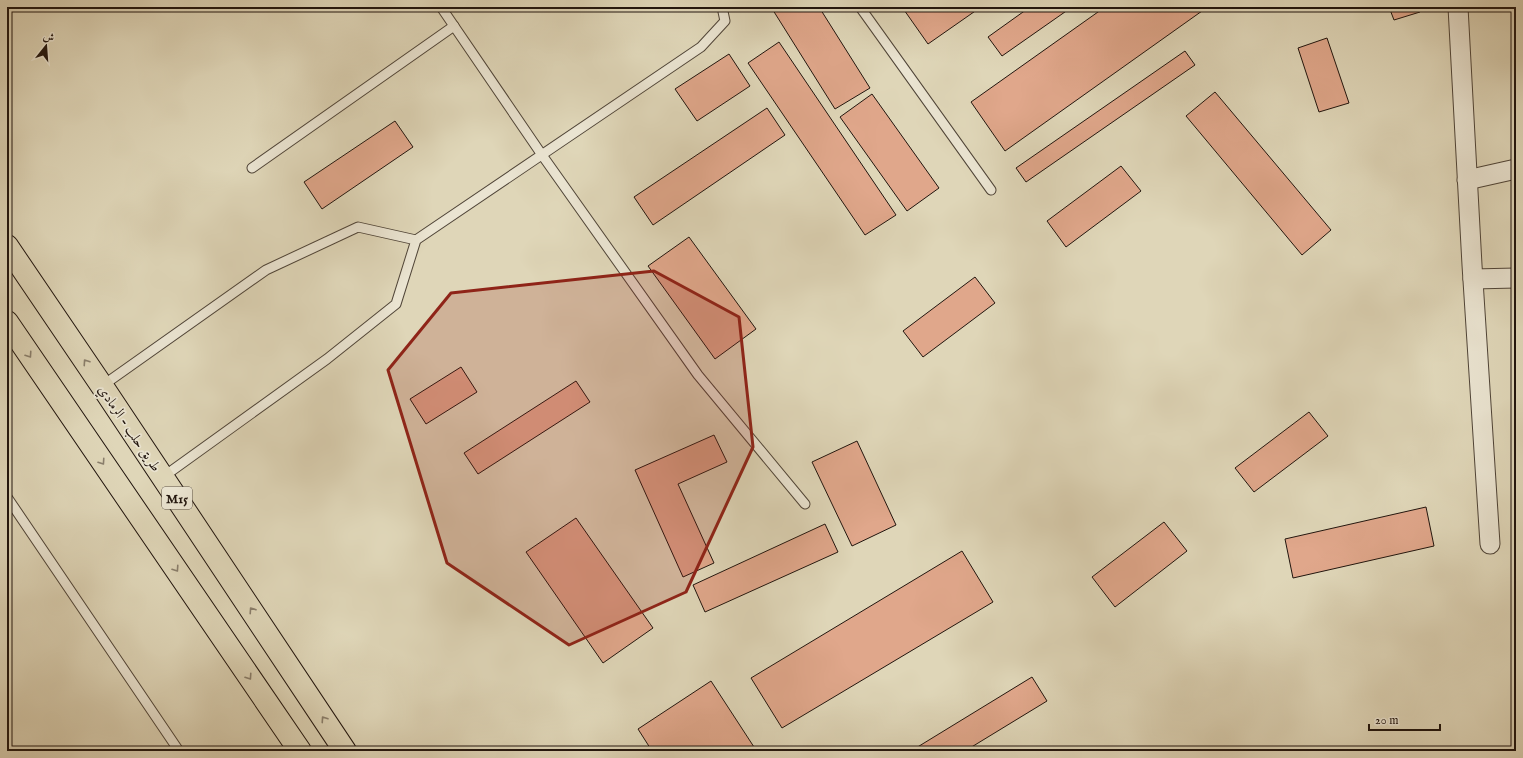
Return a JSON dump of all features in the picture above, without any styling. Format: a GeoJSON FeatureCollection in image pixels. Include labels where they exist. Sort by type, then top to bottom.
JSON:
{"type":"FeatureCollection","features":[{"type":"Feature","properties":{"kind":"highway","name":"طريق حلب - الرمادي"},"geometry":{"type":"LineString","coordinates":[[7,246],[346,751]]}},
{"type":"Feature","properties":{"kind":"highway"},"geometry":{"type":"LineString","coordinates":[[7,322],[300,751]]}},
{"type":"Feature","properties":{"kind":"street"},"geometry":{"type":"LineString","coordinates":[[1458,7],[1467,180],[1490,544]]}},
{"type":"Feature","properties":{"kind":"street"},"geometry":{"type":"LineString","coordinates":[[1467,180],[1516,169]]}},
{"type":"Feature","properties":{"kind":"street"},"geometry":{"type":"LineString","coordinates":[[1473,279],[1516,278]]}},
{"type":"Feature","properties":{"kind":"lane"},"geometry":{"type":"LineString","coordinates":[[441,7],[542,155],[698,375],[805,504]]}},
{"type":"Feature","properties":{"kind":"lane"},"geometry":{"type":"LineString","coordinates":[[163,477],[327,359],[396,304],[416,240],[701,47],[725,21],[722,7]]}},
{"type":"Feature","properties":{"kind":"lane"},"geometry":{"type":"LineString","coordinates":[[860,7],[991,190]]}},
{"type":"Feature","properties":{"kind":"lane"},"geometry":{"type":"LineString","coordinates":[[252,168],[454,26]]}},
{"type":"Feature","properties":{"kind":"lane"},"geometry":{"type":"LineString","coordinates":[[102,386],[266,270],[358,227],[416,240]]}},
{"type":"Feature","properties":{"kind":"lane"},"geometry":{"type":"LineString","coordinates":[[7,497],[179,751]]}},
{"type":"Feature","properties":{"kind":"highlighted area"},"geometry":{"type":"Polygon","coordinates":[[[654,271],[739,317],[753,447],[686,592],[569,645],[447,563],[388,370],[451,293],[654,271]]]}},
{"type":"Feature","properties":{"kind":"building"},"geometry":{"type":"Polygon","coordinates":[[[771,7],[819,7],[870,88],[835,109],[771,7]]]}},
{"type":"Feature","properties":{"kind":"building"},"geometry":{"type":"Polygon","coordinates":[[[902,7],[981,7],[928,44],[902,7]]]}},
{"type":"Feature","properties":{"kind":"building"},"geometry":{"type":"Polygon","coordinates":[[[1030,7],[1072,7],[1002,56],[988,37],[1030,7]]]}},
{"type":"Feature","properties":{"kind":"building"},"geometry":{"type":"Polygon","coordinates":[[[1105,7],[1199,7],[1202,11],[1005,151],[971,102],[1105,7]]]}},
{"type":"Feature","properties":{"kind":"building"},"geometry":{"type":"Polygon","coordinates":[[[1389,7],[1419,7],[1420,12],[1394,20],[1389,7]]]}},
{"type":"Feature","properties":{"kind":"building"},"geometry":{"type":"Polygon","coordinates":[[[1327,38],[1349,103],[1319,112],[1298,48],[1327,38]]]}},
{"type":"Feature","properties":{"kind":"building"},"geometry":{"type":"Polygon","coordinates":[[[779,42],[896,215],[865,235],[748,63],[779,42]]]}},
{"type":"Feature","properties":{"kind":"building"},"geometry":{"type":"Polygon","coordinates":[[[1185,51],[1195,65],[1026,182],[1016,168],[1185,51]]]}},
{"type":"Feature","properties":{"kind":"building"},"geometry":{"type":"Polygon","coordinates":[[[729,54],[750,86],[697,121],[675,89],[729,54]]]}},
{"type":"Feature","properties":{"kind":"building"},"geometry":{"type":"Polygon","coordinates":[[[1215,92],[1331,230],[1302,255],[1186,116],[1215,92]]]}},
{"type":"Feature","properties":{"kind":"building"},"geometry":{"type":"Polygon","coordinates":[[[872,94],[939,188],[907,211],[840,117],[872,94]]]}},
{"type":"Feature","properties":{"kind":"building"},"geometry":{"type":"Polygon","coordinates":[[[767,108],[785,135],[653,225],[634,197],[767,108]]]}},
{"type":"Feature","properties":{"kind":"building"},"geometry":{"type":"Polygon","coordinates":[[[395,121],[413,147],[322,209],[304,182],[395,121]]]}},
{"type":"Feature","properties":{"kind":"building"},"geometry":{"type":"Polygon","coordinates":[[[1121,166],[1141,191],[1066,247],[1047,221],[1121,166]]]}},
{"type":"Feature","properties":{"kind":"building"},"geometry":{"type":"Polygon","coordinates":[[[689,237],[756,329],[715,359],[648,266],[689,237]]]}},
{"type":"Feature","properties":{"kind":"building"},"geometry":{"type":"Polygon","coordinates":[[[975,277],[995,303],[923,357],[903,331],[975,277]]]}},
{"type":"Feature","properties":{"kind":"building"},"geometry":{"type":"Polygon","coordinates":[[[461,367],[477,392],[426,424],[410,399],[461,367]]]}},
{"type":"Feature","properties":{"kind":"building"},"geometry":{"type":"Polygon","coordinates":[[[576,381],[590,402],[478,474],[464,453],[576,381]]]}},
{"type":"Feature","properties":{"kind":"building"},"geometry":{"type":"Polygon","coordinates":[[[1309,412],[1328,436],[1254,492],[1235,468],[1309,412]]]}},
{"type":"Feature","properties":{"kind":"building"},"geometry":{"type":"Polygon","coordinates":[[[714,435],[727,462],[678,484],[714,563],[683,577],[635,470],[714,435]]]}},
{"type":"Feature","properties":{"kind":"building"},"geometry":{"type":"Polygon","coordinates":[[[857,441],[896,525],[852,546],[812,462],[857,441]]]}},
{"type":"Feature","properties":{"kind":"building"},"geometry":{"type":"Polygon","coordinates":[[[1426,507],[1434,546],[1293,578],[1285,539],[1426,507]]]}},
{"type":"Feature","properties":{"kind":"building"},"geometry":{"type":"Polygon","coordinates":[[[576,518],[653,628],[603,663],[526,552],[576,518]]]}},
{"type":"Feature","properties":{"kind":"building"},"geometry":{"type":"Polygon","coordinates":[[[1164,522],[1187,551],[1115,607],[1092,577],[1164,522]]]}},
{"type":"Feature","properties":{"kind":"building"},"geometry":{"type":"Polygon","coordinates":[[[825,524],[838,552],[705,612],[693,585],[825,524]]]}},
{"type":"Feature","properties":{"kind":"building"},"geometry":{"type":"Polygon","coordinates":[[[962,551],[993,602],[782,728],[751,678],[962,551]]]}},
{"type":"Feature","properties":{"kind":"building"},"geometry":{"type":"Polygon","coordinates":[[[1032,677],[1047,701],[965,751],[911,751],[1032,677]]]}},
{"type":"Feature","properties":{"kind":"building"},"geometry":{"type":"Polygon","coordinates":[[[711,681],[754,747],[747,751],[652,751],[638,729],[711,681]]]}}]}
